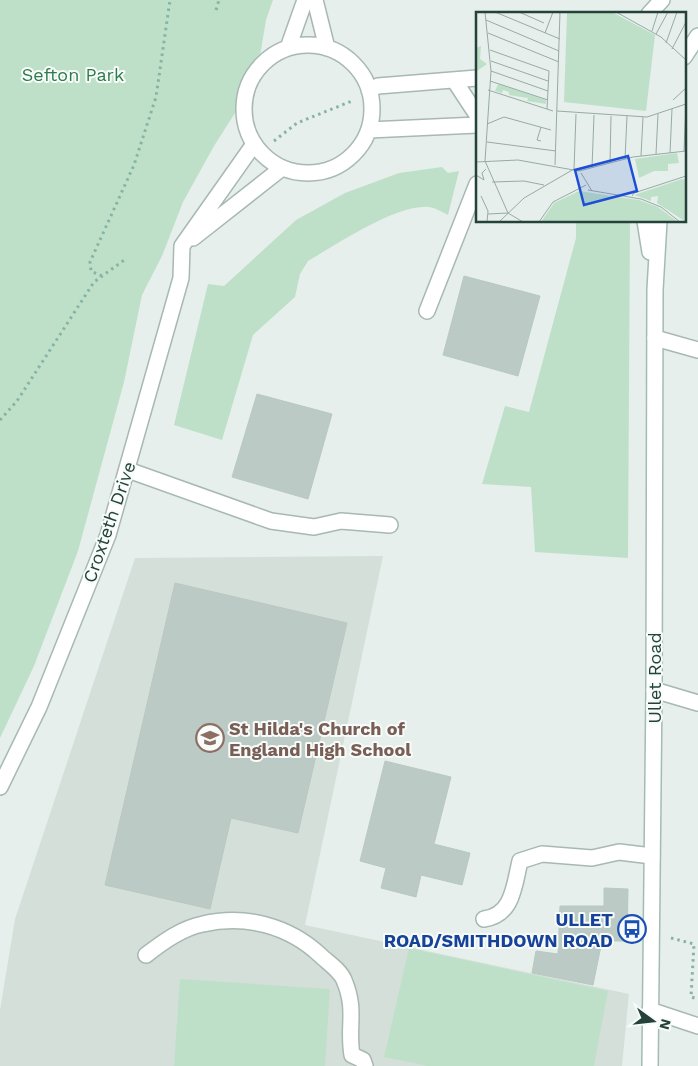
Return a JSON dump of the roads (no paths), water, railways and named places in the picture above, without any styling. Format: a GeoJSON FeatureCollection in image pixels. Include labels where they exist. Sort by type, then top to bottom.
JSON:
{"type":"FeatureCollection","features":[{"type":"Feature","properties":{"kind":"street"},"geometry":{"type":"LineString","coordinates":[[288,48],[305,0]]}},
{"type":"Feature","properties":{"kind":"street"},"geometry":{"type":"LineString","coordinates":[[315,0],[327,48]]}},
{"type":"Feature","properties":{"kind":"street"},"geometry":{"type":"LineString","coordinates":[[651,12],[662,0]]}},
{"type":"Feature","properties":{"kind":"street"},"geometry":{"type":"LineString","coordinates":[[686,54],[698,36]]}},
{"type":"Feature","properties":{"kind":"street"},"geometry":{"type":"LineString","coordinates":[[308,45],[327,48],[346,57],[360,72],[370,94],[369,130],[358,148],[336,166],[324,171],[303,173],[282,168],[257,148],[247,128],[244,111],[250,83],[262,64],[288,48],[308,45]]}},
{"type":"Feature","properties":{"kind":"street"},"geometry":{"type":"LineString","coordinates":[[370,94],[378,86],[476,78]]}},
{"type":"Feature","properties":{"kind":"street"},"geometry":{"type":"LineString","coordinates":[[454,80],[476,113]]}},
{"type":"Feature","properties":{"kind":"street"},"geometry":{"type":"LineString","coordinates":[[369,130],[476,125]]}},
{"type":"Feature","properties":{"kind":"street"},"geometry":{"type":"LineString","coordinates":[[182,246],[257,148]]}},
{"type":"Feature","properties":{"kind":"street"},"geometry":{"type":"LineString","coordinates":[[182,246],[282,168]]}},
{"type":"Feature","properties":{"kind":"street"},"geometry":{"type":"LineString","coordinates":[[427,311],[476,187]]}},
{"type":"Feature","properties":{"kind":"street","name":"Ullet Road"},"geometry":{"type":"LineString","coordinates":[[645,222],[655,290]]}},
{"type":"Feature","properties":{"kind":"street","name":"Ullet Road"},"geometry":{"type":"LineString","coordinates":[[650,1066],[654,690],[655,290],[659,222]]}},
{"type":"Feature","properties":{"kind":"street","name":"Croxteth Drive"},"geometry":{"type":"LineString","coordinates":[[0,787],[39,707],[108,535],[181,278],[182,246]]}},
{"type":"Feature","properties":{"kind":"street"},"geometry":{"type":"LineString","coordinates":[[656,338],[698,350]]}},
{"type":"Feature","properties":{"kind":"street"},"geometry":{"type":"LineString","coordinates":[[128,470],[272,521],[314,527],[340,521],[390,525]]}},
{"type":"Feature","properties":{"kind":"street"},"geometry":{"type":"LineString","coordinates":[[654,690],[698,703]]}},
{"type":"Feature","properties":{"kind":"street"},"geometry":{"type":"LineString","coordinates":[[484,919],[497,917],[508,905],[520,861],[542,854],[592,858],[619,852],[652,856]]}},
{"type":"Feature","properties":{"kind":"street"},"geometry":{"type":"LineString","coordinates":[[146,955],[172,936],[202,924],[224,921],[276,927],[294,935],[307,943],[342,977],[350,996],[353,1014],[352,1055],[362,1060],[365,1066]]}},
{"type":"Feature","properties":{"kind":"street"},"geometry":{"type":"LineString","coordinates":[[650,1010],[698,1026]]}},
{"type":"Feature","properties":{"kind":"place","name":"St Hilda's Church of England High School"},"geometry":{"type":"Point","coordinates":[210,738]}},
{"type":"Feature","properties":{"kind":"place","name":"ULLET ROAD/SMITHDOWN ROAD"},"geometry":{"type":"Point","coordinates":[632,929]}},
{"type":"Feature","properties":{"kind":"park label","name":"Sefton Park"},"geometry":{"type":"Point","coordinates":[73,74]}}]}
